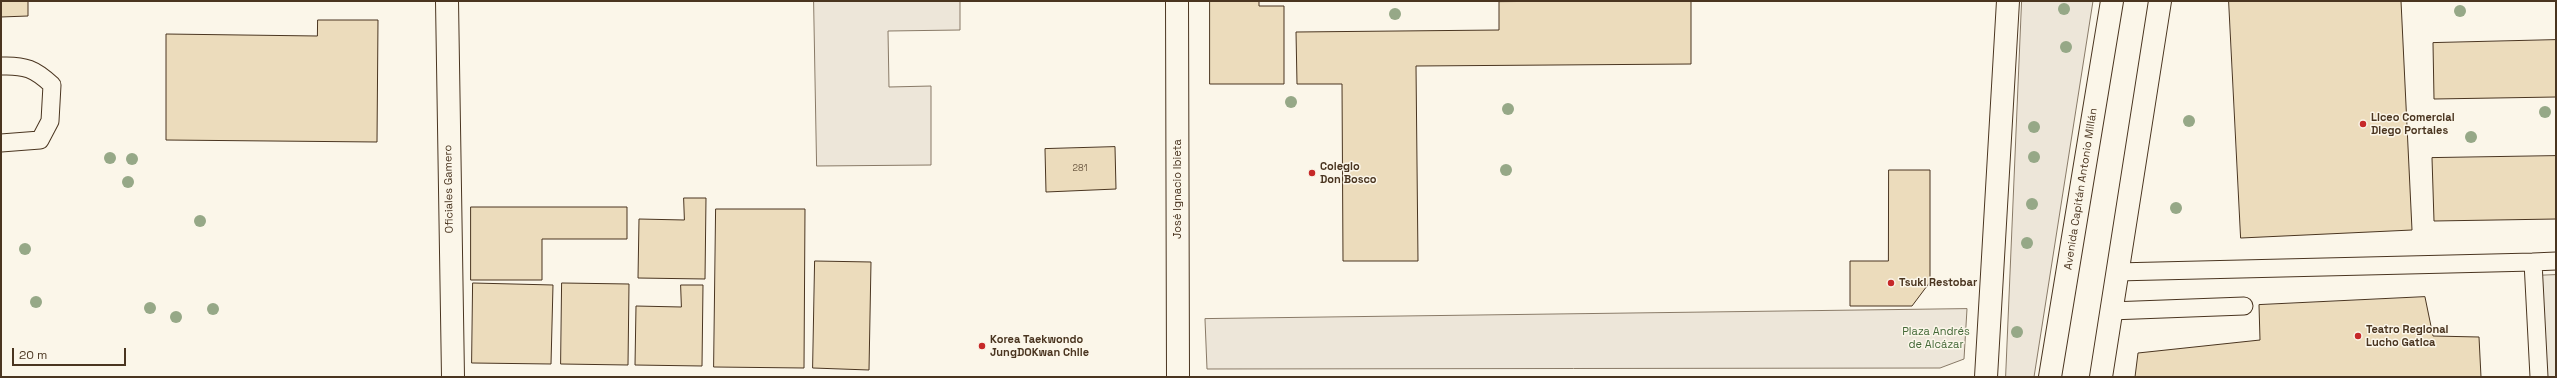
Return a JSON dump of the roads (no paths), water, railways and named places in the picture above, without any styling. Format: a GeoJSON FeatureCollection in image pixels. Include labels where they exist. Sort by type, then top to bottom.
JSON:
{"type":"FeatureCollection","features":[{"type":"Feature","properties":{"kind":"street","name":"Oficiales Gamero"},"geometry":{"type":"LineString","coordinates":[[447,1],[453,377]]}},
{"type":"Feature","properties":{"kind":"street","name":"José Ignacio Ibieta"},"geometry":{"type":"LineString","coordinates":[[1177,1],[1178,377]]}},
{"type":"Feature","properties":{"kind":"street"},"geometry":{"type":"LineString","coordinates":[[1986,377],[2008,1]]}},
{"type":"Feature","properties":{"kind":"street","name":"Avenida Capitán Antonio Millán"},"geometry":{"type":"LineString","coordinates":[[2050,377],[2112,1]]}},
{"type":"Feature","properties":{"kind":"street"},"geometry":{"type":"LineString","coordinates":[[2101,377],[2116,272],[2160,1]]}},
{"type":"Feature","properties":{"kind":"lane"},"geometry":{"type":"LineString","coordinates":[[1,66],[19,66],[38,72],[52,85],[50,121],[40,140],[1,143]]}},
{"type":"Feature","properties":{"kind":"lane"},"geometry":{"type":"LineString","coordinates":[[2116,272],[2556,261]]}},
{"type":"Feature","properties":{"kind":"lane"},"geometry":{"type":"LineString","coordinates":[[2533,262],[2539,377]]}},
{"type":"Feature","properties":{"kind":"lane"},"geometry":{"type":"LineString","coordinates":[[2110,311],[2244,306]]}},
{"type":"Feature","properties":{"kind":"place","name":"Liceo Comercial Diego Portales"},"geometry":{"type":"Point","coordinates":[2363,124]}},
{"type":"Feature","properties":{"kind":"place","name":"Colegio Don Bosco"},"geometry":{"type":"Point","coordinates":[1312,173]}},
{"type":"Feature","properties":{"kind":"place","name":"Tsuki Restobar"},"geometry":{"type":"Point","coordinates":[1891,283]}},
{"type":"Feature","properties":{"kind":"place","name":"Teatro Regional Lucho Gatica"},"geometry":{"type":"Point","coordinates":[2358,336]}},
{"type":"Feature","properties":{"kind":"place","name":"Korea Taekwondo JungDOKwan Chile"},"geometry":{"type":"Point","coordinates":[982,346]}},
{"type":"Feature","properties":{"kind":"park label","name":"Plaza Andrés de Alcázar"},"geometry":{"type":"Point","coordinates":[1936,338]}}]}
